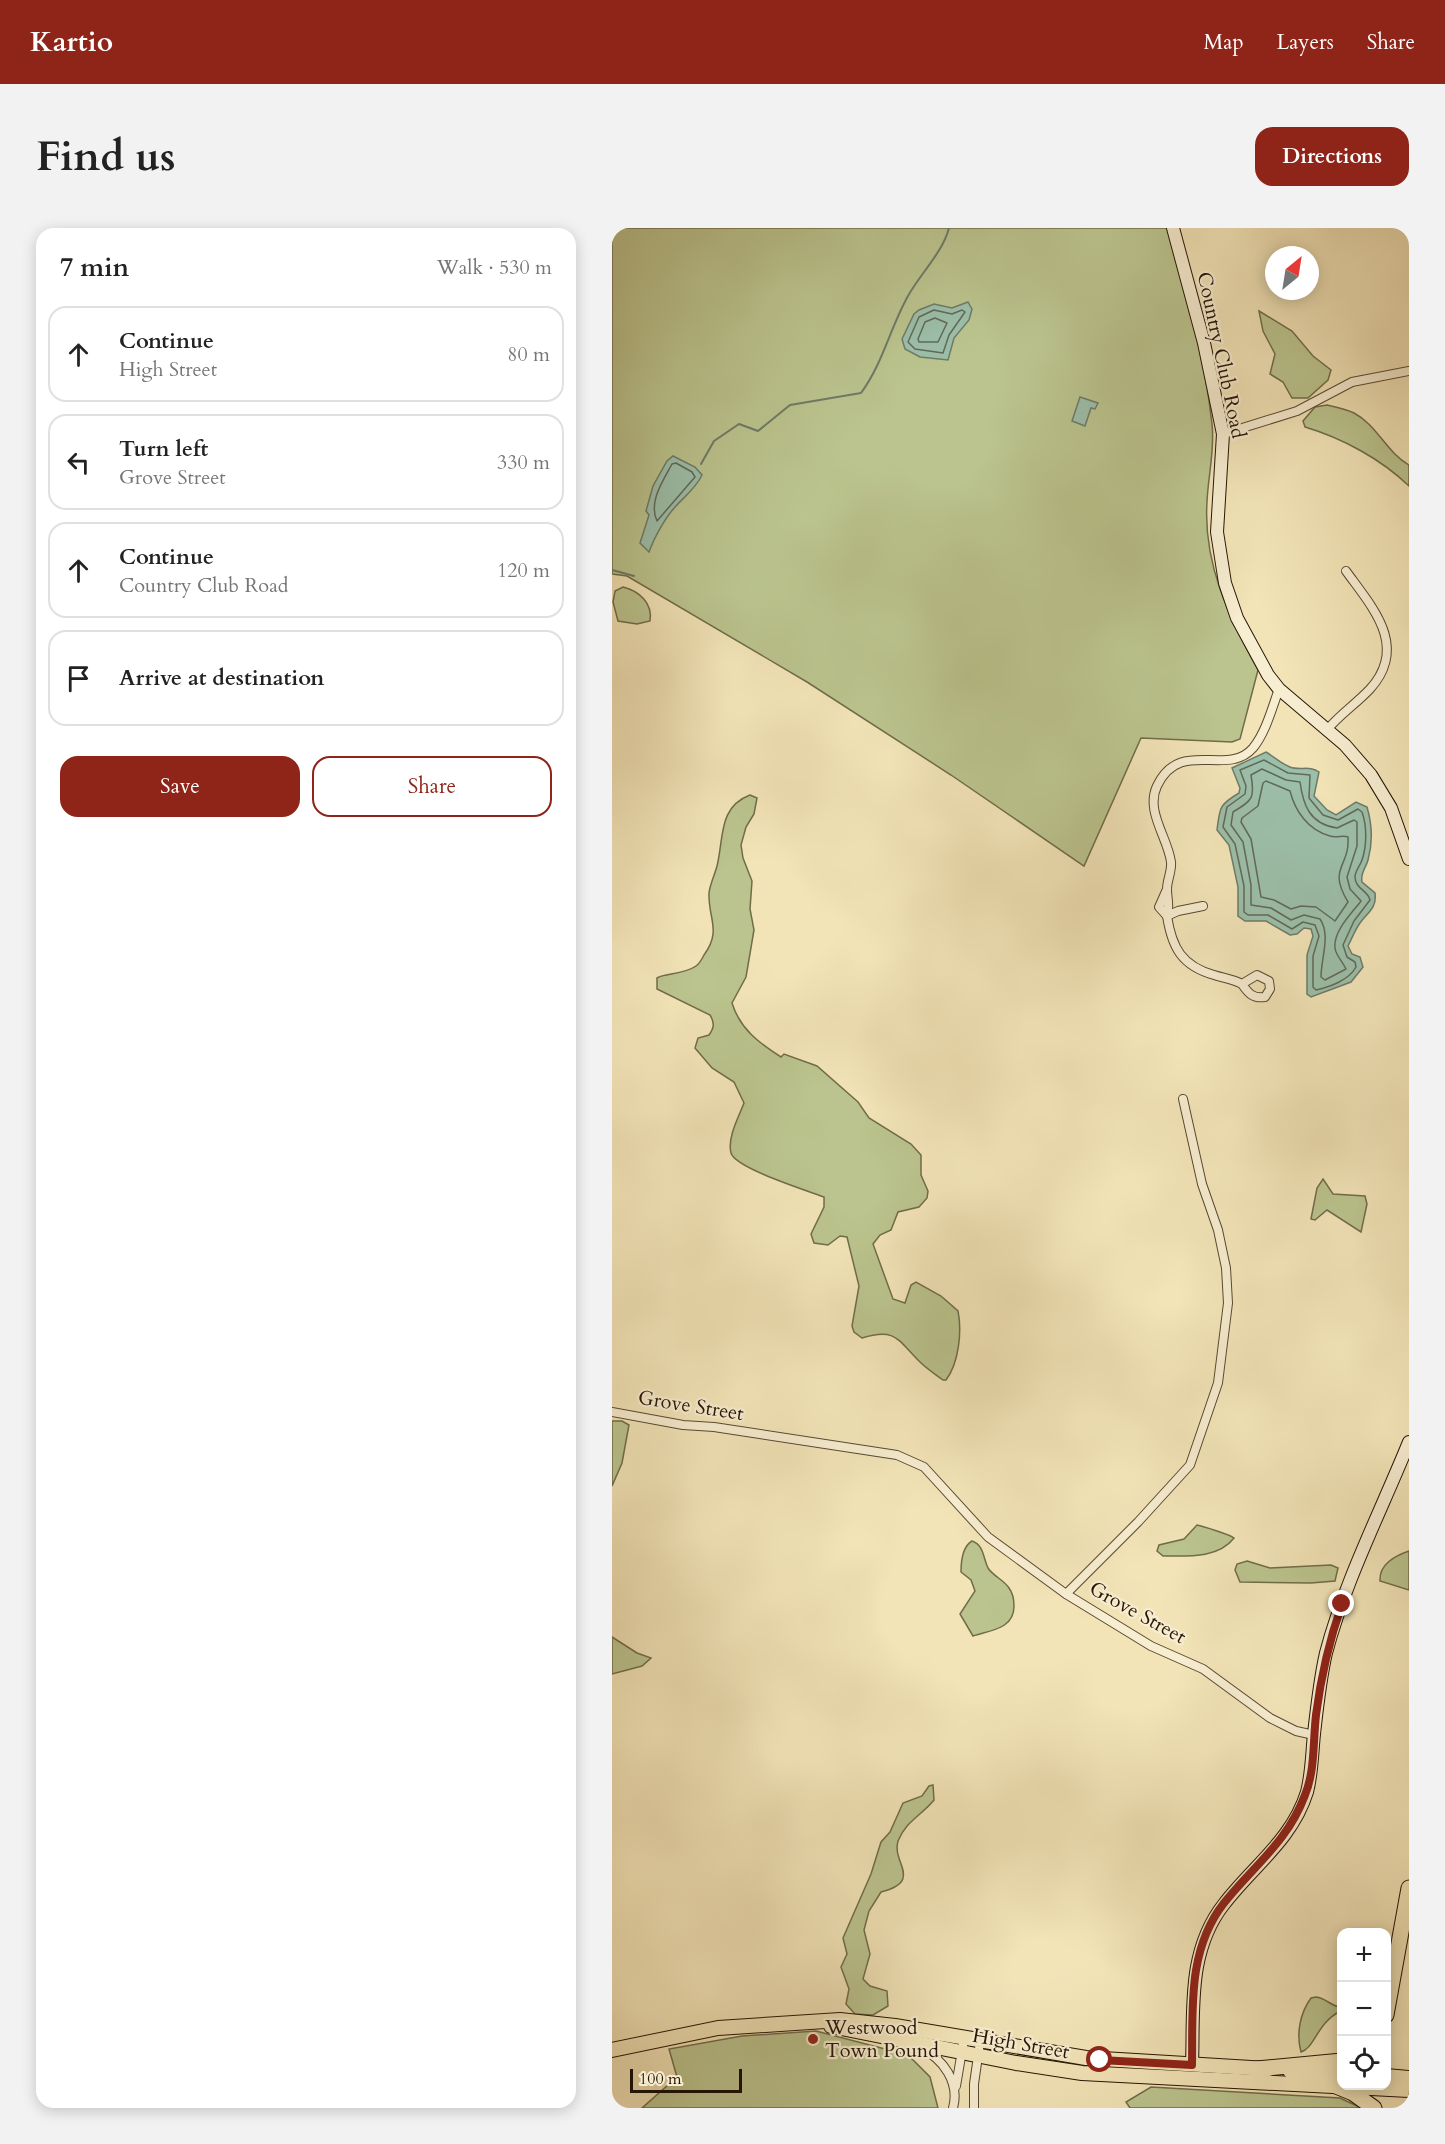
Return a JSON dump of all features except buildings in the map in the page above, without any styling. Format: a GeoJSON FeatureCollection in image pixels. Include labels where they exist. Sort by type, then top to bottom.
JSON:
{"type":"FeatureCollection","features":[{"type":"Feature","properties":{"kind":"highway"},"geometry":{"type":"LineString","coordinates":[[1391,1987],[1409,1888]]}},
{"type":"Feature","properties":{"kind":"highway"},"geometry":{"type":"LineString","coordinates":[[1257,2069],[1337,2061]]}},
{"type":"Feature","properties":{"kind":"highway"},"geometry":{"type":"LineString","coordinates":[[1351,2090],[1374,2108]]}},
{"type":"Feature","properties":{"kind":"main road","name":"High Street"},"geometry":{"type":"LineString","coordinates":[[612,2050],[718,2028],[862,2021],[962,2046],[1097,2074],[1337,2080]]}},
{"type":"Feature","properties":{"kind":"main road","name":"High Street"},"geometry":{"type":"LineString","coordinates":[[808,2022],[903,2041],[962,2046]]}},
{"type":"Feature","properties":{"kind":"main road","name":"High Street"},"geometry":{"type":"LineString","coordinates":[[979,2049],[1257,2069],[1337,2080]]}},
{"type":"Feature","properties":{"kind":"main road"},"geometry":{"type":"LineString","coordinates":[[1391,2076],[1409,2078]]}},
{"type":"Feature","properties":{"kind":"main road","name":"High Street"},"geometry":{"type":"LineString","coordinates":[[1391,2087],[1409,2090]]}},
{"type":"Feature","properties":{"kind":"street","name":"Country Club Road"},"geometry":{"type":"LineString","coordinates":[[1173,228],[1204,343],[1223,434],[1216,513],[1218,545],[1225,583],[1237,618],[1268,675],[1279,689],[1345,745],[1371,775],[1390,808],[1409,859]]}},
{"type":"Feature","properties":{"kind":"street"},"geometry":{"type":"LineString","coordinates":[[1223,434],[1297,411],[1352,382],[1409,371]]}},
{"type":"Feature","properties":{"kind":"street"},"geometry":{"type":"LineString","coordinates":[[1326,731],[1339,714],[1372,687],[1383,673],[1388,657],[1388,641],[1382,622],[1346,571]]}},
{"type":"Feature","properties":{"kind":"street"},"geometry":{"type":"LineString","coordinates":[[1242,984],[1200,971],[1184,961],[1171,938],[1167,916],[1170,906],[1167,889],[1172,864],[1154,805],[1155,789],[1176,763],[1195,758],[1230,760],[1252,749],[1261,736],[1279,689]]}},
{"type":"Feature","properties":{"kind":"street"},"geometry":{"type":"LineString","coordinates":[[1167,916],[1203,906]]}},
{"type":"Feature","properties":{"kind":"street"},"geometry":{"type":"LineString","coordinates":[[1066,1594],[1138,1522],[1190,1465],[1218,1383],[1228,1303],[1226,1268],[1218,1230],[1202,1184],[1183,1099]]}},
{"type":"Feature","properties":{"kind":"street","name":"Grove Street"},"geometry":{"type":"LineString","coordinates":[[612,1412],[683,1425],[714,1427],[897,1455],[912,1460],[940,1482],[988,1537],[1066,1594],[1152,1646],[1203,1669],[1270,1718],[1296,1731],[1314,1735]]}},
{"type":"Feature","properties":{"kind":"street"},"geometry":{"type":"LineString","coordinates":[[1192,2065],[1193,1989],[1201,1952],[1223,1904],[1275,1849],[1297,1815],[1310,1776],[1324,1665],[1332,1634],[1409,1443]]}},
{"type":"Feature","properties":{"kind":"street"},"geometry":{"type":"LineString","coordinates":[[903,2041],[938,2059],[950,2076],[958,2108]]}},
{"type":"Feature","properties":{"kind":"street"},"geometry":{"type":"LineString","coordinates":[[953,2108],[962,2046]]}},
{"type":"Feature","properties":{"kind":"street"},"geometry":{"type":"LineString","coordinates":[[974,2108],[974,2084],[979,2049]]}},
{"type":"Feature","properties":{"kind":"shaded area"},"geometry":{"type":"Polygon","coordinates":[[[612,228],[1169,228],[1189,301],[1209,400],[1213,444],[1207,502],[1209,547],[1228,610],[1258,670],[1240,739],[1232,742],[1141,738],[1084,866],[951,775],[807,682],[627,576],[612,574],[612,228]]]}},
{"type":"Feature","properties":{"kind":"shaded area"},"geometry":{"type":"Polygon","coordinates":[[[1259,311],[1292,331],[1313,356],[1331,370],[1328,380],[1308,398],[1292,398],[1283,382],[1270,374],[1275,354],[1263,331],[1259,311]]]}},
{"type":"Feature","properties":{"kind":"shaded area"},"geometry":{"type":"Polygon","coordinates":[[[1327,405],[1354,413],[1369,424],[1394,453],[1409,465],[1409,486],[1374,458],[1360,450],[1305,427],[1303,421],[1315,407],[1327,405]]]}},
{"type":"Feature","properties":{"kind":"shaded area"},"geometry":{"type":"Polygon","coordinates":[[[623,587],[634,591],[644,599],[649,609],[650,621],[637,624],[618,621],[613,602],[615,591],[623,587]]]}},
{"type":"Feature","properties":{"kind":"shaded area"},"geometry":{"type":"Polygon","coordinates":[[[750,795],[757,798],[754,814],[746,827],[741,845],[743,858],[752,881],[750,909],[754,930],[746,977],[732,1003],[745,1028],[758,1041],[781,1057],[784,1054],[817,1066],[858,1102],[869,1118],[911,1144],[921,1155],[921,1175],[928,1191],[927,1198],[919,1207],[898,1212],[891,1230],[880,1235],[873,1244],[893,1299],[905,1303],[911,1285],[916,1282],[941,1296],[958,1311],[960,1328],[957,1356],[946,1380],[925,1367],[896,1338],[883,1334],[862,1338],[854,1332],[852,1326],[859,1286],[847,1237],[840,1236],[828,1245],[814,1243],[811,1234],[824,1207],[824,1197],[758,1172],[735,1159],[730,1147],[734,1127],[744,1103],[734,1082],[712,1068],[695,1048],[698,1038],[709,1035],[711,1032],[712,1018],[657,989],[657,978],[686,971],[696,966],[709,946],[713,924],[709,893],[717,866],[724,824],[732,807],[750,795]]]}},
{"type":"Feature","properties":{"kind":"shaded area"},"geometry":{"type":"Polygon","coordinates":[[[1323,1179],[1333,1194],[1365,1196],[1367,1204],[1361,1232],[1327,1210],[1315,1220],[1311,1219],[1317,1188],[1323,1179]]]}},
{"type":"Feature","properties":{"kind":"shaded area"},"geometry":{"type":"Polygon","coordinates":[[[612,1421],[622,1421],[629,1425],[622,1463],[612,1486],[612,1421]]]}},
{"type":"Feature","properties":{"kind":"shaded area"},"geometry":{"type":"Polygon","coordinates":[[[1197,1525],[1234,1538],[1219,1550],[1201,1555],[1163,1556],[1157,1551],[1159,1545],[1184,1539],[1197,1525]]]}},
{"type":"Feature","properties":{"kind":"shaded area"},"geometry":{"type":"Polygon","coordinates":[[[972,1541],[981,1549],[990,1571],[1009,1588],[1014,1606],[1013,1614],[1006,1624],[973,1636],[960,1614],[975,1591],[971,1580],[961,1572],[964,1551],[972,1541]]]}},
{"type":"Feature","properties":{"kind":"shaded area"},"geometry":{"type":"Polygon","coordinates":[[[1409,1551],[1409,1590],[1380,1581],[1385,1565],[1393,1558],[1409,1551]]]}},
{"type":"Feature","properties":{"kind":"shaded area"},"geometry":{"type":"Polygon","coordinates":[[[1247,1561],[1270,1568],[1331,1565],[1338,1568],[1335,1581],[1240,1582],[1235,1570],[1237,1564],[1247,1561]]]}},
{"type":"Feature","properties":{"kind":"shaded area"},"geometry":{"type":"Polygon","coordinates":[[[612,1637],[637,1653],[651,1658],[642,1666],[612,1674],[612,1637]]]}},
{"type":"Feature","properties":{"kind":"shaded area"},"geometry":{"type":"Polygon","coordinates":[[[933,1785],[934,1800],[910,1823],[898,1841],[898,1856],[903,1870],[901,1882],[894,1888],[881,1892],[869,1911],[864,1930],[870,1954],[863,1979],[870,1986],[887,1991],[888,2006],[873,2015],[855,2014],[846,2004],[849,1989],[841,1967],[847,1954],[843,1938],[871,1874],[881,1842],[890,1832],[903,1803],[922,1796],[929,1786],[933,1785]]]}},
{"type":"Feature","properties":{"kind":"shaded area"},"geometry":{"type":"Polygon","coordinates":[[[1311,1998],[1323,1999],[1337,2006],[1337,2014],[1321,2028],[1306,2050],[1301,2052],[1299,2031],[1302,2017],[1311,1998]]]}},
{"type":"Feature","properties":{"kind":"shaded area"},"geometry":{"type":"Polygon","coordinates":[[[816,2031],[908,2055],[930,2077],[938,2108],[642,2108],[677,2077],[669,2049],[742,2036],[816,2031]]]}},
{"type":"Feature","properties":{"kind":"shaded area"},"geometry":{"type":"Polygon","coordinates":[[[1151,2087],[1340,2098],[1361,2108],[1130,2108],[1126,2102],[1151,2087]]]}},
{"type":"Feature","properties":{"kind":"water"},"geometry":{"type":"Polygon","coordinates":[[[968,302],[972,309],[969,320],[954,338],[948,360],[920,357],[905,349],[902,339],[914,314],[919,310],[934,304],[952,308],[968,302]]]}},
{"type":"Feature","properties":{"kind":"water"},"geometry":{"type":"Polygon","coordinates":[[[1080,397],[1098,403],[1095,409],[1091,408],[1085,426],[1072,421],[1080,397]]]}},
{"type":"Feature","properties":{"kind":"water"},"geometry":{"type":"Polygon","coordinates":[[[673,456],[695,467],[702,475],[667,517],[649,552],[640,543],[649,515],[646,511],[653,486],[667,461],[673,456]]]}},
{"type":"Feature","properties":{"kind":"water"},"geometry":{"type":"Polygon","coordinates":[[[1266,752],[1290,767],[1319,772],[1314,796],[1327,810],[1336,815],[1356,802],[1367,807],[1370,820],[1371,847],[1362,873],[1362,882],[1375,893],[1375,902],[1358,926],[1348,946],[1352,954],[1360,957],[1363,967],[1351,982],[1311,997],[1307,994],[1307,955],[1313,936],[1311,929],[1304,928],[1297,934],[1290,935],[1266,921],[1245,921],[1238,916],[1238,887],[1229,845],[1217,830],[1222,807],[1239,793],[1240,788],[1232,768],[1266,752]]]}},
{"type":"Feature","properties":{"kind":"waterway"},"geometry":{"type":"LineString","coordinates":[[701,464],[714,441],[739,424],[758,431],[790,405],[861,393],[881,358],[908,296],[942,246],[949,228]]}},
{"type":"Feature","properties":{"kind":"waterway"},"geometry":{"type":"LineString","coordinates":[[612,570],[634,576]]}},
{"type":"Feature","properties":{"kind":"place","name":"Westwood Town Pound"},"geometry":{"type":"Point","coordinates":[813,2039]}},
{"type":"Feature","properties":{"kind":"route"},"geometry":{"type":"LineString","coordinates":[[1100,2060],[1192,2065],[1193,1989],[1196,1966],[1220,1909],[1283,1838],[1305,1798],[1310,1776],[1324,1665],[1342,1604]]}}]}
